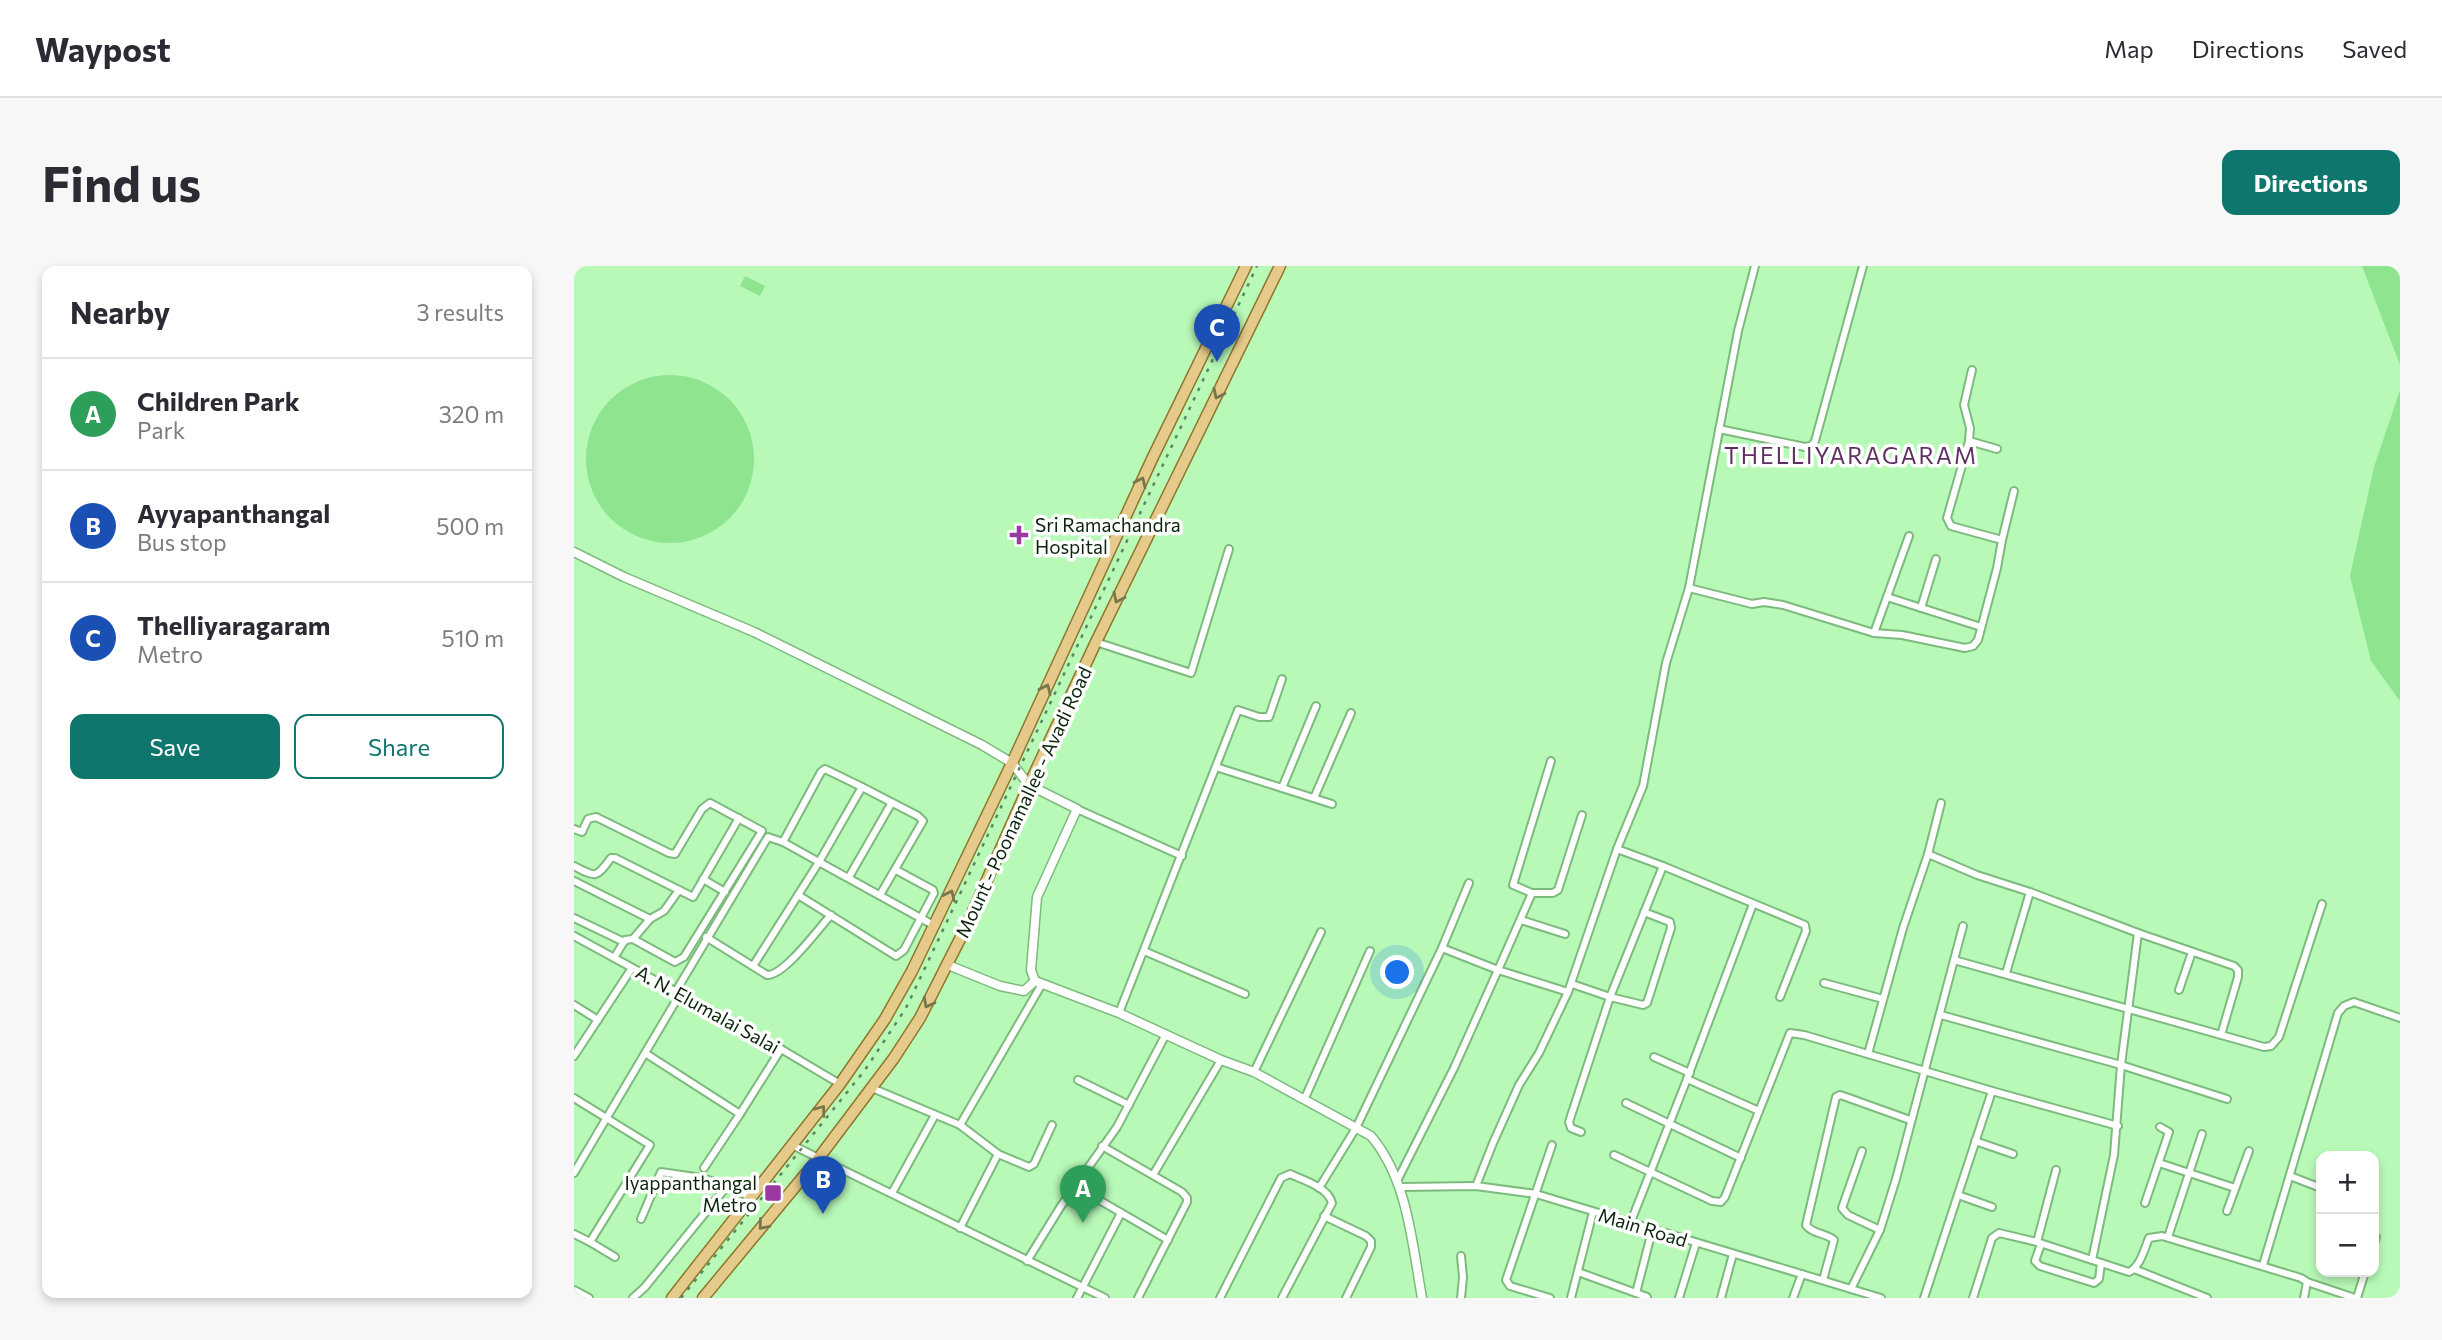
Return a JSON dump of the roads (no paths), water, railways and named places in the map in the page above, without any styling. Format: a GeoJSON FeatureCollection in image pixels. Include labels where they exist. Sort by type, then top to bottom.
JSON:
{"type":"FeatureCollection","features":[{"type":"Feature","properties":{"kind":"main road","name":"Mount - Poonamallee - Avadi Road"},"geometry":{"type":"LineString","coordinates":[[671,1298],[793,1146],[885,1019],[935,926],[1152,459],[1246,266]]}},
{"type":"Feature","properties":{"kind":"main road","name":"Mount - Poonamallee - Avadi Road"},"geometry":{"type":"LineString","coordinates":[[703,1298],[818,1159],[872,1088],[920,1018],[948,965],[1097,642],[1280,266]]}},
{"type":"Feature","properties":{"kind":"street"},"geometry":{"type":"LineString","coordinates":[[1476,1186],[1519,1085],[1539,1053],[1572,984],[1617,849],[1643,786],[1666,663],[1689,588],[1738,331],[1755,266]]}},
{"type":"Feature","properties":{"kind":"street"},"geometry":{"type":"LineString","coordinates":[[1719,429],[1805,447],[1813,444],[1863,266]]}},
{"type":"Feature","properties":{"kind":"street"},"geometry":{"type":"LineString","coordinates":[[1972,370],[1964,405],[1970,428],[1969,441],[1949,507],[1948,523],[1954,528],[2002,540]]}},
{"type":"Feature","properties":{"kind":"street"},"geometry":{"type":"LineString","coordinates":[[1969,441],[1997,449]]}},
{"type":"Feature","properties":{"kind":"street"},"geometry":{"type":"LineString","coordinates":[[1689,588],[1752,604],[1764,602],[1783,605],[1874,633],[1902,635],[1965,648],[1976,643],[1981,627],[2014,491]]}},
{"type":"Feature","properties":{"kind":"street"},"geometry":{"type":"LineString","coordinates":[[1874,633],[1909,536]]}},
{"type":"Feature","properties":{"kind":"street"},"geometry":{"type":"LineString","coordinates":[[1097,642],[1191,673],[1229,549]]}},
{"type":"Feature","properties":{"kind":"street"},"geometry":{"type":"LineString","coordinates":[[574,552],[754,632],[982,745],[1012,764],[1029,785],[1182,856]]}},
{"type":"Feature","properties":{"kind":"street"},"geometry":{"type":"LineString","coordinates":[[1921,608],[1936,559]]}},
{"type":"Feature","properties":{"kind":"street"},"geometry":{"type":"LineString","coordinates":[[1887,597],[1981,627]]}},
{"type":"Feature","properties":{"kind":"street"},"geometry":{"type":"LineString","coordinates":[[1119,1013],[1238,710],[1259,717],[1269,717],[1282,679]]}},
{"type":"Feature","properties":{"kind":"street"},"geometry":{"type":"LineString","coordinates":[[1282,788],[1316,706]]}},
{"type":"Feature","properties":{"kind":"street"},"geometry":{"type":"LineString","coordinates":[[1314,798],[1351,713]]}},
{"type":"Feature","properties":{"kind":"street"},"geometry":{"type":"LineString","coordinates":[[1551,761],[1514,887],[1532,893],[1553,893],[1558,890],[1581,815]]}},
{"type":"Feature","properties":{"kind":"street"},"geometry":{"type":"LineString","coordinates":[[1216,768],[1332,804]]}},
{"type":"Feature","properties":{"kind":"street"},"geometry":{"type":"LineString","coordinates":[[783,842],[825,769],[918,816],[923,821],[880,895]]}},
{"type":"Feature","properties":{"kind":"street"},"geometry":{"type":"LineString","coordinates":[[753,966],[862,788]]}},
{"type":"Feature","properties":{"kind":"street"},"geometry":{"type":"LineString","coordinates":[[1868,1054],[1941,803]]}},
{"type":"Feature","properties":{"kind":"street"},"geometry":{"type":"LineString","coordinates":[[574,829],[582,832],[588,819],[596,817],[672,854],[678,852],[706,804],[714,804],[762,831],[681,959],[675,962],[633,939]]}},
{"type":"Feature","properties":{"kind":"street"},"geometry":{"type":"LineString","coordinates":[[849,877],[891,804]]}},
{"type":"Feature","properties":{"kind":"street"},"geometry":{"type":"LineString","coordinates":[[1077,809],[1037,897],[1031,970],[1039,983],[1119,1013],[1165,1036],[1254,1072],[1371,1136],[1385,1152],[1399,1184],[1422,1298]]}},
{"type":"Feature","properties":{"kind":"street"},"geometry":{"type":"LineString","coordinates":[[574,866],[596,875],[615,858],[693,897],[739,818]]}},
{"type":"Feature","properties":{"kind":"street"},"geometry":{"type":"LineString","coordinates":[[575,1169],[645,1054],[706,937],[768,837],[783,842],[849,877],[935,926]]}},
{"type":"Feature","properties":{"kind":"street"},"geometry":{"type":"LineString","coordinates":[[1617,849],[1802,923],[1806,928],[1780,997]]}},
{"type":"Feature","properties":{"kind":"street"},"geometry":{"type":"LineString","coordinates":[[1928,854],[1976,875],[2031,892],[2234,966],[2238,970],[2238,977],[2221,1035]]}},
{"type":"Feature","properties":{"kind":"street"},"geometry":{"type":"LineString","coordinates":[[1581,1132],[1571,1128],[1569,1122],[1610,997],[1663,866]]}},
{"type":"Feature","properties":{"kind":"street"},"geometry":{"type":"LineString","coordinates":[[798,895],[896,956],[904,950],[934,893],[896,870]]}},
{"type":"Feature","properties":{"kind":"street"},"geometry":{"type":"LineString","coordinates":[[703,879],[725,892]]}},
{"type":"Feature","properties":{"kind":"street"},"geometry":{"type":"LineString","coordinates":[[574,881],[650,919]]}},
{"type":"Feature","properties":{"kind":"street"},"geometry":{"type":"LineString","coordinates":[[1319,1188],[1356,1128],[1442,948],[1469,883]]}},
{"type":"Feature","properties":{"kind":"street"},"geometry":{"type":"LineString","coordinates":[[614,958],[624,942],[633,939],[650,919],[664,911],[680,890]]}},
{"type":"Feature","properties":{"kind":"street"},"geometry":{"type":"LineString","coordinates":[[2006,973],[2031,892]]}},
{"type":"Feature","properties":{"kind":"street"},"geometry":{"type":"LineString","coordinates":[[1399,1184],[1532,893]]}},
{"type":"Feature","properties":{"kind":"street"},"geometry":{"type":"LineString","coordinates":[[1630,1224],[1753,904]]}},
{"type":"Feature","properties":{"kind":"street"},"geometry":{"type":"LineString","coordinates":[[1955,960],[2264,1047],[2271,1046],[2280,1037],[2322,904]]}},
{"type":"Feature","properties":{"kind":"street"},"geometry":{"type":"LineString","coordinates":[[1572,984],[1643,1005],[1649,1000],[1671,925],[1666,920],[1644,912]]}},
{"type":"Feature","properties":{"kind":"street"},"geometry":{"type":"LineString","coordinates":[[706,937],[767,975],[773,975],[779,972],[831,915]]}},
{"type":"Feature","properties":{"kind":"street"},"geometry":{"type":"LineString","coordinates":[[574,918],[624,942]]}},
{"type":"Feature","properties":{"kind":"street"},"geometry":{"type":"LineString","coordinates":[[1521,920],[1564,934]]}},
{"type":"Feature","properties":{"kind":"street"},"geometry":{"type":"LineString","coordinates":[[1852,1289],[1880,1230],[1896,1179],[1963,926]]}},
{"type":"Feature","properties":{"kind":"street"},"geometry":{"type":"LineString","coordinates":[[1254,1072],[1321,932]]}},
{"type":"Feature","properties":{"kind":"street"},"geometry":{"type":"LineString","coordinates":[[2092,1260],[2114,1155],[2121,1065],[2138,933]]}},
{"type":"Feature","properties":{"kind":"street","name":"A. N. Elumalai Salai"},"geometry":{"type":"LineString","coordinates":[[574,936],[840,1084]]}},
{"type":"Feature","properties":{"kind":"street"},"geometry":{"type":"LineString","coordinates":[[1442,948],[1568,992]]}},
{"type":"Feature","properties":{"kind":"street"},"geometry":{"type":"LineString","coordinates":[[1144,951],[1245,994]]}},
{"type":"Feature","properties":{"kind":"street"},"geometry":{"type":"LineString","coordinates":[[1305,1098],[1370,951]]}},
{"type":"Feature","properties":{"kind":"street"},"geometry":{"type":"LineString","coordinates":[[2179,990],[2192,952]]}},
{"type":"Feature","properties":{"kind":"street"},"geometry":{"type":"LineString","coordinates":[[948,965],[1000,986],[1024,991],[1039,983]]}},
{"type":"Feature","properties":{"kind":"street"},"geometry":{"type":"LineString","coordinates":[[574,1056],[632,968]]}},
{"type":"Feature","properties":{"kind":"street"},"geometry":{"type":"LineString","coordinates":[[960,1125],[1039,983]]}},
{"type":"Feature","properties":{"kind":"street"},"geometry":{"type":"LineString","coordinates":[[1824,983],[1883,999]]}},
{"type":"Feature","properties":{"kind":"street"},"geometry":{"type":"LineString","coordinates":[[2263,1265],[2338,1013],[2344,1006],[2354,1002],[2400,1018]]}},
{"type":"Feature","properties":{"kind":"street"},"geometry":{"type":"LineString","coordinates":[[574,1005],[598,1020]]}},
{"type":"Feature","properties":{"kind":"street"},"geometry":{"type":"LineString","coordinates":[[1941,1015],[2121,1065],[2227,1099]]}},
{"type":"Feature","properties":{"kind":"street"},"geometry":{"type":"LineString","coordinates":[[1614,1155],[1717,1203],[1725,1197],[1790,1032],[2118,1126]]}},
{"type":"Feature","properties":{"kind":"street"},"geometry":{"type":"LineString","coordinates":[[1027,1261],[1102,1146],[1117,1128],[1165,1036]]}},
{"type":"Feature","properties":{"kind":"street"},"geometry":{"type":"LineString","coordinates":[[704,1168],[781,1049]]}},
{"type":"Feature","properties":{"kind":"street"},"geometry":{"type":"LineString","coordinates":[[645,1054],[740,1114]]}},
{"type":"Feature","properties":{"kind":"street"},"geometry":{"type":"LineString","coordinates":[[1654,1057],[1759,1111]]}},
{"type":"Feature","properties":{"kind":"street"},"geometry":{"type":"LineString","coordinates":[[1153,1175],[1221,1060]]}},
{"type":"Feature","properties":{"kind":"street"},"geometry":{"type":"LineString","coordinates":[[1079,1080],[1129,1105]]}},
{"type":"Feature","properties":{"kind":"street"},"geometry":{"type":"LineString","coordinates":[[872,1088],[960,1125],[998,1154],[1031,1167],[1052,1125]]}},
{"type":"Feature","properties":{"kind":"street"},"geometry":{"type":"LineString","coordinates":[[1924,1298],[1992,1091]]}},
{"type":"Feature","properties":{"kind":"street"},"geometry":{"type":"LineString","coordinates":[[1822,1280],[1834,1240],[1830,1236],[1810,1230],[1806,1225],[1836,1097],[1840,1095],[1910,1120]]}},
{"type":"Feature","properties":{"kind":"street"},"geometry":{"type":"LineString","coordinates":[[574,1098],[650,1145],[590,1242]]}},
{"type":"Feature","properties":{"kind":"street"},"geometry":{"type":"LineString","coordinates":[[1626,1102],[1741,1158]]}},
{"type":"Feature","properties":{"kind":"street"},"geometry":{"type":"LineString","coordinates":[[892,1193],[935,1115]]}},
{"type":"Feature","properties":{"kind":"street"},"geometry":{"type":"LineString","coordinates":[[2145,1203],[2169,1132],[2160,1127]]}},
{"type":"Feature","properties":{"kind":"street"},"geometry":{"type":"LineString","coordinates":[[2168,1237],[2202,1134]]}},
{"type":"Feature","properties":{"kind":"street"},"geometry":{"type":"LineString","coordinates":[[1975,1141],[2013,1154]]}},
{"type":"Feature","properties":{"kind":"street"},"geometry":{"type":"LineString","coordinates":[[1550,1298],[1508,1285],[1506,1279],[1552,1145]]}},
{"type":"Feature","properties":{"kind":"street"},"geometry":{"type":"LineString","coordinates":[[793,1146],[818,1159],[842,1167],[1105,1298]]}},
{"type":"Feature","properties":{"kind":"street"},"geometry":{"type":"LineString","coordinates":[[1102,1146],[1188,1198],[1138,1298]]}},
{"type":"Feature","properties":{"kind":"street"},"geometry":{"type":"LineString","coordinates":[[1862,1151],[1842,1208],[1848,1215],[1880,1230]]}},
{"type":"Feature","properties":{"kind":"street"},"geometry":{"type":"LineString","coordinates":[[2227,1211],[2249,1151]]}},
{"type":"Feature","properties":{"kind":"street"},"geometry":{"type":"LineString","coordinates":[[960,1228],[998,1154]]}},
{"type":"Feature","properties":{"kind":"street"},"geometry":{"type":"LineString","coordinates":[[2160,1163],[2235,1188]]}},
{"type":"Feature","properties":{"kind":"street"},"geometry":{"type":"LineString","coordinates":[[2056,1170],[2035,1261],[2040,1266],[2094,1283],[2099,1279],[2101,1264]]}},
{"type":"Feature","properties":{"kind":"street"},"geometry":{"type":"LineString","coordinates":[[641,1219],[661,1172],[702,1178],[752,1198]]}},
{"type":"Feature","properties":{"kind":"street"},"geometry":{"type":"LineString","coordinates":[[1220,1298],[1281,1178],[1290,1174],[1319,1188],[1332,1199],[1282,1298]]}},
{"type":"Feature","properties":{"kind":"street"},"geometry":{"type":"LineString","coordinates":[[2290,1176],[2316,1186]]}},
{"type":"Feature","properties":{"kind":"street","name":"Main Road"},"geometry":{"type":"LineString","coordinates":[[1399,1184],[1476,1186],[1536,1194],[1881,1298]]}},
{"type":"Feature","properties":{"kind":"street"},"geometry":{"type":"LineString","coordinates":[[633,1298],[645,1287],[727,1186]]}},
{"type":"Feature","properties":{"kind":"street"},"geometry":{"type":"LineString","coordinates":[[1075,1186],[1168,1240]]}},
{"type":"Feature","properties":{"kind":"street"},"geometry":{"type":"LineString","coordinates":[[1958,1195],[1992,1207]]}},
{"type":"Feature","properties":{"kind":"street"},"geometry":{"type":"LineString","coordinates":[[1571,1298],[1593,1212]]}},
{"type":"Feature","properties":{"kind":"street"},"geometry":{"type":"LineString","coordinates":[[1077,1298],[1121,1213]]}},
{"type":"Feature","properties":{"kind":"street"},"geometry":{"type":"LineString","coordinates":[[1324,1216],[1371,1241],[1371,1247],[1346,1298]]}},
{"type":"Feature","properties":{"kind":"street"},"geometry":{"type":"LineString","coordinates":[[1636,1293],[1652,1231]]}},
{"type":"Feature","properties":{"kind":"street"},"geometry":{"type":"LineString","coordinates":[[574,1234],[615,1257]]}},
{"type":"Feature","properties":{"kind":"street"},"geometry":{"type":"LineString","coordinates":[[1973,1298],[1992,1238],[1996,1234],[2039,1243],[2129,1272],[2134,1269],[2149,1238],[2155,1236],[2168,1237],[2263,1265],[2356,1298],[2363,1277]]}},
{"type":"Feature","properties":{"kind":"street"},"geometry":{"type":"LineString","coordinates":[[1679,1298],[1696,1243]]}},
{"type":"Feature","properties":{"kind":"street"},"geometry":{"type":"LineString","coordinates":[[1721,1298],[1733,1254]]}},
{"type":"Feature","properties":{"kind":"street"},"geometry":{"type":"LineString","coordinates":[[1461,1256],[1461,1298]]}},
{"type":"Feature","properties":{"kind":"street"},"geometry":{"type":"LineString","coordinates":[[2134,1269],[2207,1298]]}},
{"type":"Feature","properties":{"kind":"street"},"geometry":{"type":"LineString","coordinates":[[1578,1272],[1647,1297]]}},
{"type":"Feature","properties":{"kind":"street"},"geometry":{"type":"LineString","coordinates":[[1793,1298],[1802,1274]]}},
{"type":"Feature","properties":{"kind":"street"},"geometry":{"type":"LineString","coordinates":[[2304,1298],[2307,1282]]}},
{"type":"Feature","properties":{"kind":"street"},"geometry":{"type":"LineString","coordinates":[[1516,1298],[1519,1289]]}},
{"type":"Feature","properties":{"kind":"street"},"geometry":{"type":"LineString","coordinates":[[574,1290],[589,1298]]}},
{"type":"Feature","properties":{"kind":"railway"},"geometry":{"type":"LineString","coordinates":[[681,1298],[865,1070],[906,1008],[1257,266]]}},
{"type":"Feature","properties":{"kind":"place","name":"Thelliyaragaram"},"geometry":{"type":"Point","coordinates":[1217,362]}},
{"type":"Feature","properties":{"kind":"place","name":"Sri Ramachandra Hospital"},"geometry":{"type":"Point","coordinates":[1019,535]}},
{"type":"Feature","properties":{"kind":"place","name":"Iyappanthangal Metro"},"geometry":{"type":"Point","coordinates":[773,1193]}},
{"type":"Feature","properties":{"kind":"place","name":"Ayyapanthangal"},"geometry":{"type":"Point","coordinates":[823,1214]}},
{"type":"Feature","properties":{"kind":"place","name":"Children Park"},"geometry":{"type":"Point","coordinates":[1083,1223]}},
{"type":"Feature","properties":{"kind":"district","name":"THELLIYARAGARAM"},"geometry":{"type":"Point","coordinates":[1851,455]}}]}
